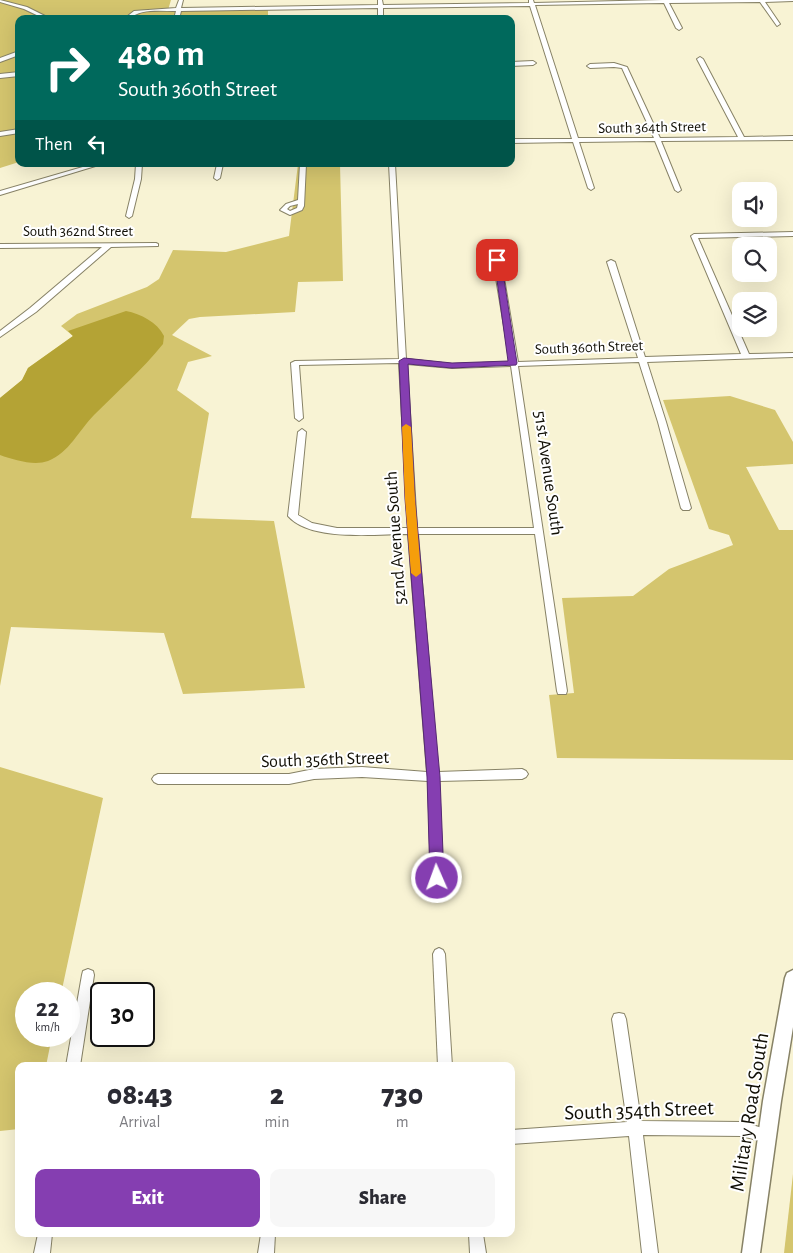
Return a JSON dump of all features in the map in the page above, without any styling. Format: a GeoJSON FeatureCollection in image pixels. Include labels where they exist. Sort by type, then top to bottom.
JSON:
{"type":"FeatureCollection","features":[{"type":"Feature","properties":{"kind":"main road","name":"Military Road South"},"geometry":{"type":"LineString","coordinates":[[751,1253],[793,978]]}},
{"type":"Feature","properties":{"kind":"street"},"geometry":{"type":"LineString","coordinates":[[177,15],[180,0]]}},
{"type":"Feature","properties":{"kind":"street"},"geometry":{"type":"LineString","coordinates":[[247,9],[248,0]]}},
{"type":"Feature","properties":{"kind":"street"},"geometry":{"type":"LineString","coordinates":[[380,0],[381,15]]}},
{"type":"Feature","properties":{"kind":"street"},"geometry":{"type":"LineString","coordinates":[[131,15],[133,13],[178,10],[380,7],[446,3],[793,0]]}},
{"type":"Feature","properties":{"kind":"street"},"geometry":{"type":"LineString","coordinates":[[0,1],[16,3],[42,15]]}},
{"type":"Feature","properties":{"kind":"street"},"geometry":{"type":"LineString","coordinates":[[666,1],[680,28]]}},
{"type":"Feature","properties":{"kind":"street"},"geometry":{"type":"LineString","coordinates":[[762,1],[777,24]]}},
{"type":"Feature","properties":{"kind":"street"},"geometry":{"type":"LineString","coordinates":[[532,2],[554,77],[591,188]]}},
{"type":"Feature","properties":{"kind":"street"},"geometry":{"type":"LineString","coordinates":[[0,60],[15,54]]}},
{"type":"Feature","properties":{"kind":"street"},"geometry":{"type":"LineString","coordinates":[[700,59],[742,138]]}},
{"type":"Feature","properties":{"kind":"street"},"geometry":{"type":"LineString","coordinates":[[515,64],[533,63]]}},
{"type":"Feature","properties":{"kind":"street"},"geometry":{"type":"LineString","coordinates":[[590,66],[614,65],[624,67],[658,140],[678,190]]}},
{"type":"Feature","properties":{"kind":"street"},"geometry":{"type":"LineString","coordinates":[[0,76],[15,74]]}},
{"type":"Feature","properties":{"kind":"street"},"geometry":{"type":"LineString","coordinates":[[0,134],[15,132]]}},
{"type":"Feature","properties":{"kind":"street","name":"South 364th Street"},"geometry":{"type":"LineString","coordinates":[[515,141],[793,138]]}},
{"type":"Feature","properties":{"kind":"street"},"geometry":{"type":"LineString","coordinates":[[0,193],[89,167]]}},
{"type":"Feature","properties":{"kind":"street"},"geometry":{"type":"LineString","coordinates":[[129,216],[140,167]]}},
{"type":"Feature","properties":{"kind":"street"},"geometry":{"type":"LineString","coordinates":[[218,178],[220,167]]}},
{"type":"Feature","properties":{"kind":"street"},"geometry":{"type":"LineString","coordinates":[[301,201],[303,167]]}},
{"type":"Feature","properties":{"kind":"street","name":"52nd Avenue South"},"geometry":{"type":"LineString","coordinates":[[392,167],[412,532],[433,777],[437,878]]}},
{"type":"Feature","properties":{"kind":"street"},"geometry":{"type":"LineString","coordinates":[[746,356],[694,236],[793,234]]}},
{"type":"Feature","properties":{"kind":"street","name":"South 362nd Street"},"geometry":{"type":"LineString","coordinates":[[0,246],[156,245]]}},
{"type":"Feature","properties":{"kind":"street"},"geometry":{"type":"LineString","coordinates":[[0,336],[34,310],[108,246]]}},
{"type":"Feature","properties":{"kind":"street","name":"51st Avenue South"},"geometry":{"type":"LineString","coordinates":[[497,260],[520,400],[562,692]]}},
{"type":"Feature","properties":{"kind":"street"},"geometry":{"type":"LineString","coordinates":[[611,262],[662,422],[686,508]]}},
{"type":"Feature","properties":{"kind":"street","name":"South 360th Street"},"geometry":{"type":"LineString","coordinates":[[299,418],[295,363],[404,361],[452,366],[793,355]]}},
{"type":"Feature","properties":{"kind":"street"},"geometry":{"type":"LineString","coordinates":[[302,432],[293,516],[310,526],[337,531],[538,531]]}},
{"type":"Feature","properties":{"kind":"street","name":"South 356th Street"},"geometry":{"type":"LineString","coordinates":[[158,779],[289,779],[314,774],[362,772],[433,777],[522,774]]}},
{"type":"Feature","properties":{"kind":"street"},"geometry":{"type":"LineString","coordinates":[[440,954],[445,1062]]}},
{"type":"Feature","properties":{"kind":"street"},"geometry":{"type":"LineString","coordinates":[[74,1062],[88,975]]}},
{"type":"Feature","properties":{"kind":"street"},"geometry":{"type":"LineString","coordinates":[[619,1019],[636,1128],[650,1253]]}},
{"type":"Feature","properties":{"kind":"street","name":"South 354th Street"},"geometry":{"type":"LineString","coordinates":[[515,1137],[636,1128],[742,1128],[768,1136]]}},
{"type":"Feature","properties":{"kind":"street"},"geometry":{"type":"LineString","coordinates":[[42,1253],[45,1237]]}},
{"type":"Feature","properties":{"kind":"street"},"geometry":{"type":"LineString","coordinates":[[266,1253],[268,1237]]}},
{"type":"Feature","properties":{"kind":"street"},"geometry":{"type":"LineString","coordinates":[[476,1237],[478,1253]]}},
{"type":"Feature","properties":{"kind":"shaded area"},"geometry":{"type":"Polygon","coordinates":[[[0,0],[171,0],[168,10],[268,9],[268,15],[15,15],[15,163],[0,168],[0,0]]]}},
{"type":"Feature","properties":{"kind":"shaded area"},"geometry":{"type":"Polygon","coordinates":[[[298,167],[340,167],[343,281],[298,282],[295,312],[189,319],[172,335],[212,356],[188,362],[177,390],[209,413],[191,518],[274,521],[305,688],[183,694],[164,633],[11,627],[0,686],[0,398],[22,380],[28,368],[73,336],[61,326],[77,314],[147,287],[159,279],[173,250],[226,252],[289,236],[298,167]]]}},
{"type":"Feature","properties":{"kind":"shaded area"},"geometry":{"type":"Polygon","coordinates":[[[126,311],[148,319],[161,331],[164,336],[163,344],[155,354],[94,415],[62,453],[48,461],[37,463],[0,455],[0,398],[22,380],[28,368],[73,336],[68,331],[126,311]]]}},
{"type":"Feature","properties":{"kind":"shaded area"},"geometry":{"type":"Polygon","coordinates":[[[730,396],[775,410],[793,442],[793,464],[746,467],[779,530],[793,530],[793,760],[557,758],[549,695],[574,693],[562,598],[633,596],[669,569],[733,545],[729,535],[709,529],[663,400],[730,396]]]}},
{"type":"Feature","properties":{"kind":"shaded area"},"geometry":{"type":"Polygon","coordinates":[[[0,767],[103,798],[64,982],[15,982],[15,1047],[50,1047],[47,1062],[15,1062],[15,1129],[0,1131],[0,767]]]}},
{"type":"Feature","properties":{"kind":"shaded area"},"geometry":{"type":"Polygon","coordinates":[[[793,1174],[793,1253],[784,1253],[793,1174]]]}},
{"type":"Feature","properties":{"kind":"slow traffic"},"geometry":{"type":"LineString","coordinates":[[406,427],[416,573]]}},
{"type":"Feature","properties":{"kind":"route"},"geometry":{"type":"LineString","coordinates":[[437,878],[433,777],[410,499],[404,361],[452,366],[513,363],[497,260]]}}]}
